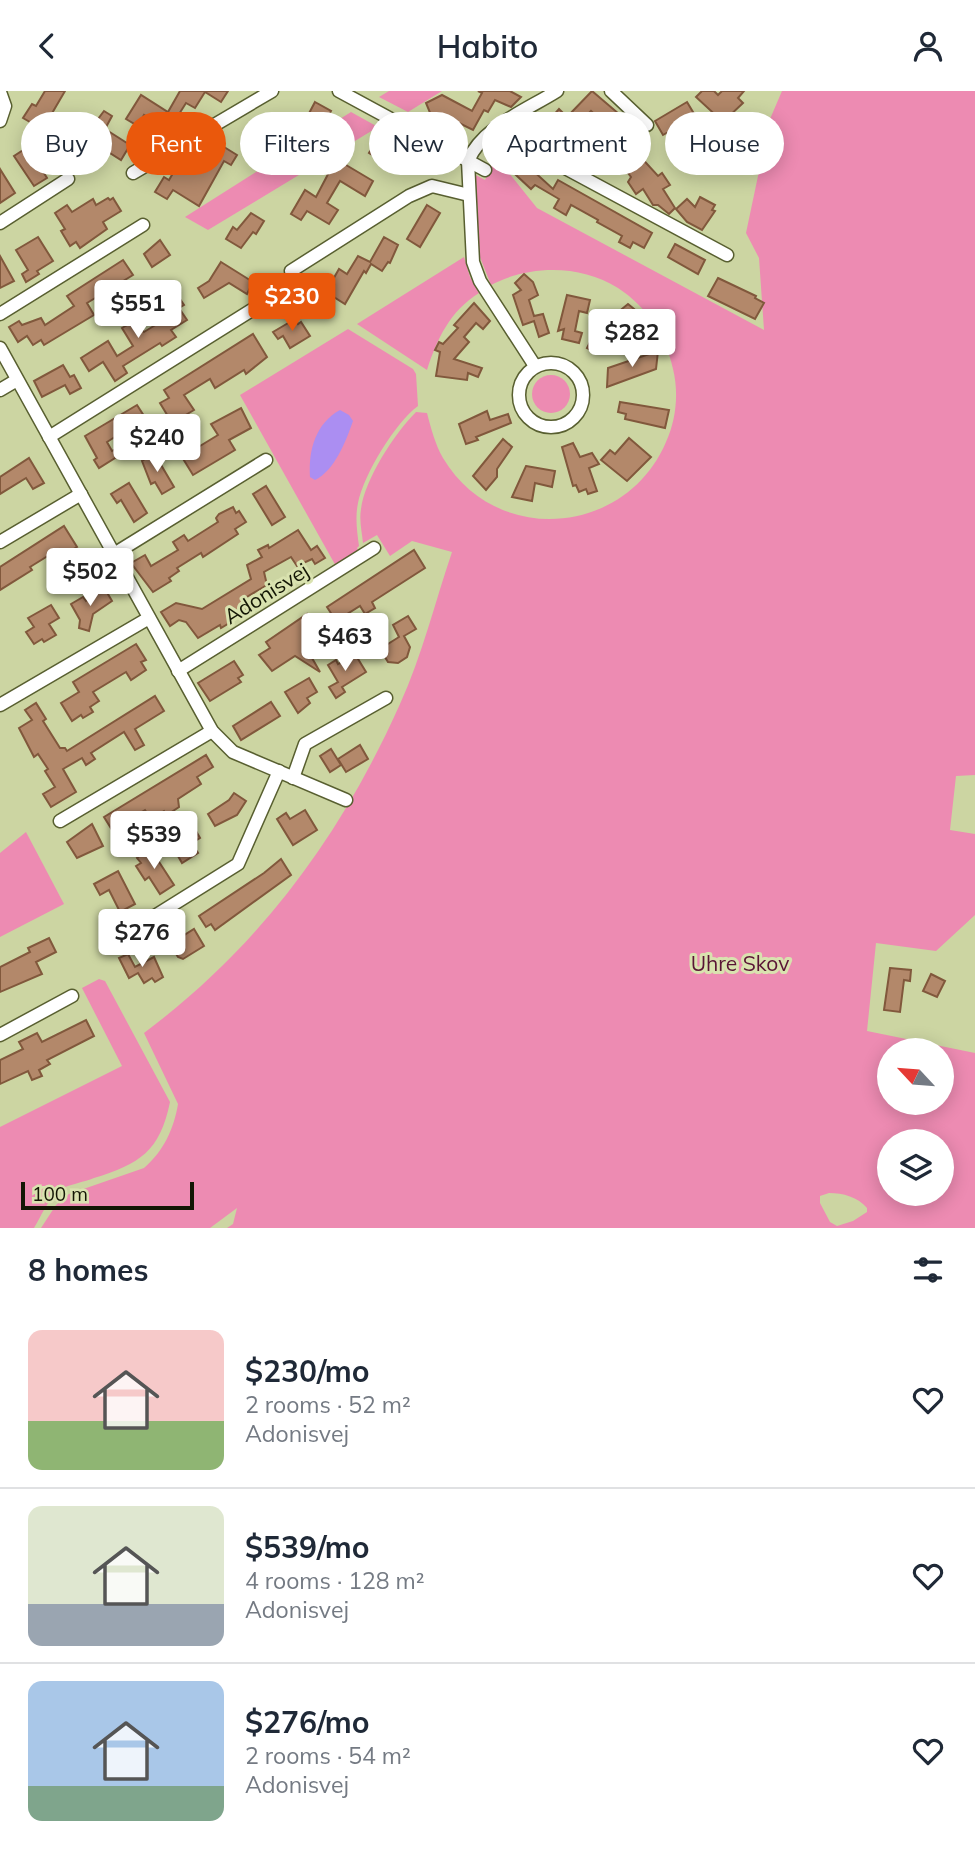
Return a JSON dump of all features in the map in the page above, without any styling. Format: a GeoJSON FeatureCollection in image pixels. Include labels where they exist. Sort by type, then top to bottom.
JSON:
{"type":"FeatureCollection","features":[{"type":"Feature","properties":{"kind":"street"},"geometry":{"type":"LineString","coordinates":[[226,118],[272,91]]}},
{"type":"Feature","properties":{"kind":"street"},"geometry":{"type":"LineString","coordinates":[[339,91],[377,112]]}},
{"type":"Feature","properties":{"kind":"street"},"geometry":{"type":"LineString","coordinates":[[522,112],[557,91]]}},
{"type":"Feature","properties":{"kind":"street"},"geometry":{"type":"LineString","coordinates":[[611,91],[633,112]]}},
{"type":"Feature","properties":{"kind":"street"},"geometry":{"type":"LineString","coordinates":[[0,92],[5,106],[0,121]]}},
{"type":"Feature","properties":{"kind":"street"},"geometry":{"type":"LineString","coordinates":[[468,159],[482,140]]}},
{"type":"Feature","properties":{"kind":"street"},"geometry":{"type":"LineString","coordinates":[[468,175],[473,262],[481,281],[535,366]]}},
{"type":"Feature","properties":{"kind":"street"},"geometry":{"type":"LineString","coordinates":[[578,175],[727,255]]}},
{"type":"Feature","properties":{"kind":"street"},"geometry":{"type":"LineString","coordinates":[[0,223],[68,179]]}},
{"type":"Feature","properties":{"kind":"street"},"geometry":{"type":"LineString","coordinates":[[292,271],[409,196],[432,186],[469,195]]}},
{"type":"Feature","properties":{"kind":"street"},"geometry":{"type":"LineString","coordinates":[[0,314],[143,225]]}},
{"type":"Feature","properties":{"kind":"street"},"geometry":{"type":"LineString","coordinates":[[49,437],[271,298]]}},
{"type":"Feature","properties":{"kind":"street"},"geometry":{"type":"LineString","coordinates":[[0,348],[212,731],[233,752],[346,800]]}},
{"type":"Feature","properties":{"kind":"street"},"geometry":{"type":"LineString","coordinates":[[549,362],[564,365],[577,373],[583,387],[583,402],[577,416],[565,425],[550,428],[535,423],[524,413],[519,399],[520,386],[525,375],[535,366],[549,362]]}},
{"type":"Feature","properties":{"kind":"street"},"geometry":{"type":"LineString","coordinates":[[0,390],[17,380]]}},
{"type":"Feature","properties":{"kind":"street"},"geometry":{"type":"LineString","coordinates":[[114,554],[266,460]]}},
{"type":"Feature","properties":{"kind":"street"},"geometry":{"type":"LineString","coordinates":[[0,542],[81,494]]}},
{"type":"Feature","properties":{"kind":"street","name":"Adonisvej"},"geometry":{"type":"LineString","coordinates":[[178,671],[374,548]]}},
{"type":"Feature","properties":{"kind":"street"},"geometry":{"type":"LineString","coordinates":[[0,705],[149,618]]}},
{"type":"Feature","properties":{"kind":"street"},"geometry":{"type":"LineString","coordinates":[[293,778],[305,744],[386,698]]}},
{"type":"Feature","properties":{"kind":"street"},"geometry":{"type":"LineString","coordinates":[[60,821],[212,731]]}},
{"type":"Feature","properties":{"kind":"street"},"geometry":{"type":"LineString","coordinates":[[118,939],[238,864],[279,771]]}},
{"type":"Feature","properties":{"kind":"street"},"geometry":{"type":"LineString","coordinates":[[0,1035],[72,996]]}},
{"type":"Feature","properties":{"kind":"green space"},"geometry":{"type":"Polygon","coordinates":[[[389,91],[442,91],[408,112],[379,97],[389,91]]]}},
{"type":"Feature","properties":{"kind":"green space","name":"Uhre Skov"},"geometry":{"type":"Polygon","coordinates":[[[782,91],[975,91],[975,775],[956,776],[950,830],[975,834],[975,915],[936,951],[876,943],[867,1031],[901,1038],[877,1038],[877,1115],[954,1115],[954,1049],[975,1053],[975,1228],[227,1228],[233,1224],[237,1208],[210,1228],[41,1228],[56,1205],[69,1194],[144,1168],[162,1147],[174,1122],[178,1104],[144,1033],[225,963],[293,885],[324,843],[351,799],[400,704],[422,648],[452,552],[412,541],[390,556],[377,535],[363,543],[360,518],[368,484],[399,432],[416,412],[427,413],[435,442],[443,458],[466,487],[495,506],[526,517],[559,519],[592,512],[622,497],[647,473],[666,442],[674,416],[676,387],[666,345],[654,323],[638,304],[618,288],[603,280],[571,271],[538,271],[506,278],[491,285],[476,247],[478,212],[474,174],[485,180],[487,175],[511,175],[537,208],[764,330],[759,258],[746,233],[758,175],[784,175],[784,112],[773,112],[782,91]],[[829,1193],[820,1196],[820,1203],[830,1222],[837,1226],[853,1221],[867,1212],[863,1204],[850,1196],[829,1193]]]}},
{"type":"Feature","properties":{"kind":"green space"},"geometry":{"type":"Polygon","coordinates":[[[355,114],[369,122],[369,132],[355,141],[355,114]]]}},
{"type":"Feature","properties":{"kind":"green space"},"geometry":{"type":"Polygon","coordinates":[[[251,175],[299,175],[208,230],[185,217],[251,175]]]}},
{"type":"Feature","properties":{"kind":"green space"},"geometry":{"type":"Polygon","coordinates":[[[464,257],[470,277],[479,293],[452,317],[435,347],[427,370],[357,324],[464,257]]]}},
{"type":"Feature","properties":{"kind":"green space"},"geometry":{"type":"Polygon","coordinates":[[[348,329],[413,369],[416,374],[418,406],[390,437],[361,491],[356,519],[357,548],[360,554],[337,568],[240,395],[348,329]]]}},
{"type":"Feature","properties":{"kind":"green space"},"geometry":{"type":"Polygon","coordinates":[[[551,375],[564,381],[570,394],[564,407],[551,413],[538,407],[532,394],[538,381],[551,375]]]}},
{"type":"Feature","properties":{"kind":"green space"},"geometry":{"type":"Polygon","coordinates":[[[26,832],[64,904],[0,937],[0,853],[26,832]]]}},
{"type":"Feature","properties":{"kind":"green space"},"geometry":{"type":"Polygon","coordinates":[[[99,979],[105,981],[170,1102],[166,1119],[154,1144],[146,1153],[124,1167],[58,1191],[34,1228],[0,1228],[0,1127],[122,1066],[82,988],[99,979]]]}},
{"type":"Feature","properties":{"kind":"shaded area"},"geometry":{"type":"Polygon","coordinates":[[[340,410],[353,421],[334,462],[315,480],[310,477],[310,457],[315,438],[325,422],[340,410]]]}},
{"type":"Feature","properties":{"kind":"building"},"geometry":{"type":"Polygon","coordinates":[[[45,91],[65,91],[53,112],[27,112],[32,104],[36,106],[45,91]]]}},
{"type":"Feature","properties":{"kind":"building"},"geometry":{"type":"Polygon","coordinates":[[[180,91],[228,91],[221,102],[205,92],[195,108],[186,103],[180,112],[168,112],[180,91]]]}},
{"type":"Feature","properties":{"kind":"building"},"geometry":{"type":"Polygon","coordinates":[[[478,91],[510,91],[521,97],[511,107],[495,100],[488,112],[482,112],[473,130],[468,128],[468,112],[430,112],[426,103],[442,95],[472,111],[482,93],[478,91]]]}},
{"type":"Feature","properties":{"kind":"building"},"geometry":{"type":"Polygon","coordinates":[[[592,91],[617,112],[591,111],[572,112],[592,91]]]}},
{"type":"Feature","properties":{"kind":"building"},"geometry":{"type":"Polygon","coordinates":[[[702,91],[714,91],[718,95],[722,91],[744,91],[738,98],[743,103],[734,112],[712,112],[696,97],[702,91]]]}},
{"type":"Feature","properties":{"kind":"building"},"geometry":{"type":"Polygon","coordinates":[[[141,95],[168,112],[130,112],[141,95]]]}},
{"type":"Feature","properties":{"kind":"building"},"geometry":{"type":"Polygon","coordinates":[[[315,102],[331,111],[330,112],[310,112],[315,102]]]}},
{"type":"Feature","properties":{"kind":"building"},"geometry":{"type":"Polygon","coordinates":[[[687,102],[693,112],[670,112],[687,102]]]}},
{"type":"Feature","properties":{"kind":"building"},"geometry":{"type":"Polygon","coordinates":[[[665,115],[665,134],[663,135],[655,121],[665,115]]]}},
{"type":"Feature","properties":{"kind":"building"},"geometry":{"type":"Polygon","coordinates":[[[112,133],[126,142],[126,152],[121,160],[112,154],[112,133]]]}},
{"type":"Feature","properties":{"kind":"building"},"geometry":{"type":"Polygon","coordinates":[[[226,148],[237,155],[231,165],[226,162],[226,148]]]}},
{"type":"Feature","properties":{"kind":"building"},"geometry":{"type":"Polygon","coordinates":[[[21,152],[21,166],[14,156],[21,152]]]}},
{"type":"Feature","properties":{"kind":"building"},"geometry":{"type":"Polygon","coordinates":[[[651,168],[658,176],[662,173],[670,185],[663,189],[675,208],[669,214],[658,205],[653,205],[643,189],[636,194],[628,182],[630,175],[651,175],[651,168]]]}},
{"type":"Feature","properties":{"kind":"building"},"geometry":{"type":"Polygon","coordinates":[[[0,169],[15,193],[0,203],[0,169]]]}},
{"type":"Feature","properties":{"kind":"building"},"geometry":{"type":"Polygon","coordinates":[[[355,170],[373,181],[365,196],[340,181],[327,203],[338,210],[329,224],[307,211],[301,220],[291,214],[305,190],[316,197],[328,175],[355,175],[355,170]]]}},
{"type":"Feature","properties":{"kind":"building"},"geometry":{"type":"Polygon","coordinates":[[[27,175],[45,175],[47,178],[34,186],[27,175]]]}},
{"type":"Feature","properties":{"kind":"building"},"geometry":{"type":"Polygon","coordinates":[[[172,175],[216,175],[199,206],[173,190],[167,199],[155,192],[164,177],[169,180],[172,175]]]}},
{"type":"Feature","properties":{"kind":"building"},"geometry":{"type":"Polygon","coordinates":[[[516,175],[538,175],[553,189],[558,180],[652,233],[644,248],[633,242],[630,248],[619,242],[622,236],[597,222],[598,220],[571,205],[566,215],[554,208],[559,199],[535,185],[531,189],[516,175]]]}},
{"type":"Feature","properties":{"kind":"building"},"geometry":{"type":"Polygon","coordinates":[[[700,197],[715,205],[712,210],[715,211],[702,230],[687,222],[676,209],[687,199],[695,207],[700,197]]]}},
{"type":"Feature","properties":{"kind":"building"},"geometry":{"type":"Polygon","coordinates":[[[113,198],[121,211],[103,222],[107,229],[80,248],[76,242],[70,246],[61,231],[65,229],[55,213],[67,205],[72,212],[93,199],[96,205],[113,198]]]}},
{"type":"Feature","properties":{"kind":"building"},"geometry":{"type":"Polygon","coordinates":[[[427,205],[440,213],[420,247],[407,239],[427,205]]]}},
{"type":"Feature","properties":{"kind":"building"},"geometry":{"type":"Polygon","coordinates":[[[251,213],[264,221],[256,234],[253,232],[241,248],[226,239],[233,227],[237,230],[251,213]]]}},
{"type":"Feature","properties":{"kind":"building"},"geometry":{"type":"Polygon","coordinates":[[[38,237],[53,261],[26,282],[22,274],[28,270],[16,250],[38,237]]]}},
{"type":"Feature","properties":{"kind":"building"},"geometry":{"type":"Polygon","coordinates":[[[384,237],[398,245],[390,263],[388,262],[382,271],[371,264],[345,304],[329,294],[334,285],[331,283],[339,269],[347,274],[358,256],[370,262],[384,237]]]}},
{"type":"Feature","properties":{"kind":"building"},"geometry":{"type":"Polygon","coordinates":[[[160,240],[170,255],[152,267],[144,254],[160,240]]]}},
{"type":"Feature","properties":{"kind":"building"},"geometry":{"type":"Polygon","coordinates":[[[675,244],[705,260],[698,274],[668,257],[675,244]]]}},
{"type":"Feature","properties":{"kind":"building"},"geometry":{"type":"Polygon","coordinates":[[[0,256],[14,281],[0,288],[0,256]]]}},
{"type":"Feature","properties":{"kind":"building"},"geometry":{"type":"Polygon","coordinates":[[[123,260],[133,275],[87,303],[94,315],[44,345],[41,340],[33,345],[27,336],[18,342],[9,327],[19,321],[22,325],[41,318],[45,325],[74,306],[67,296],[123,260]]]}},
{"type":"Feature","properties":{"kind":"building"},"geometry":{"type":"Polygon","coordinates":[[[221,262],[253,282],[247,294],[229,283],[204,298],[198,288],[209,281],[221,262]]]}},
{"type":"Feature","properties":{"kind":"building"},"geometry":{"type":"Polygon","coordinates":[[[524,274],[533,282],[538,295],[529,300],[534,316],[543,314],[549,333],[539,337],[534,321],[523,325],[513,295],[521,290],[515,283],[524,274]]]}},
{"type":"Feature","properties":{"kind":"building"},"geometry":{"type":"Polygon","coordinates":[[[718,278],[756,296],[755,298],[764,303],[755,319],[708,296],[718,278]]]}},
{"type":"Feature","properties":{"kind":"building"},"geometry":{"type":"Polygon","coordinates":[[[170,293],[173,299],[178,296],[184,305],[179,308],[187,320],[171,330],[176,337],[162,346],[160,343],[123,366],[127,373],[115,381],[103,362],[89,371],[81,358],[108,341],[117,356],[133,346],[122,328],[136,320],[144,332],[170,316],[159,299],[170,293]]]}},
{"type":"Feature","properties":{"kind":"building"},"geometry":{"type":"Polygon","coordinates":[[[567,295],[590,300],[587,313],[579,311],[575,331],[582,333],[579,343],[562,339],[564,329],[558,331],[567,295]]]}},
{"type":"Feature","properties":{"kind":"building"},"geometry":{"type":"Polygon","coordinates":[[[474,303],[490,321],[483,329],[476,323],[464,337],[469,342],[454,359],[482,368],[478,377],[468,373],[467,380],[436,376],[440,352],[435,350],[439,342],[443,344],[458,328],[454,325],[474,303]]]}},
{"type":"Feature","properties":{"kind":"building"},"geometry":{"type":"Polygon","coordinates":[[[628,304],[639,313],[621,333],[617,330],[597,353],[587,348],[605,313],[611,318],[628,304]]]}},
{"type":"Feature","properties":{"kind":"building"},"geometry":{"type":"Polygon","coordinates":[[[295,319],[298,324],[301,322],[310,336],[290,348],[283,336],[278,339],[273,332],[295,319]]]}},
{"type":"Feature","properties":{"kind":"building"},"geometry":{"type":"Polygon","coordinates":[[[253,334],[267,357],[246,374],[244,370],[215,388],[210,379],[184,395],[194,410],[172,423],[160,403],[169,398],[164,390],[253,334]]]}},
{"type":"Feature","properties":{"kind":"building"},"geometry":{"type":"Polygon","coordinates":[[[658,351],[656,369],[607,387],[608,368],[658,351]]]}},
{"type":"Feature","properties":{"kind":"building"},"geometry":{"type":"Polygon","coordinates":[[[63,365],[70,377],[74,375],[81,388],[70,394],[65,385],[42,397],[34,381],[63,365]]]}},
{"type":"Feature","properties":{"kind":"building"},"geometry":{"type":"Polygon","coordinates":[[[620,402],[669,410],[665,428],[625,419],[626,414],[618,412],[620,402]]]}},
{"type":"Feature","properties":{"kind":"building"},"geometry":{"type":"Polygon","coordinates":[[[137,405],[155,433],[142,441],[132,426],[107,442],[112,451],[119,447],[123,453],[99,468],[94,460],[97,458],[85,436],[137,405]]]}},
{"type":"Feature","properties":{"kind":"building"},"geometry":{"type":"Polygon","coordinates":[[[241,408],[251,428],[229,440],[235,450],[193,475],[182,457],[218,435],[211,424],[241,408]]]}},
{"type":"Feature","properties":{"kind":"building"},"geometry":{"type":"Polygon","coordinates":[[[487,411],[490,420],[508,414],[511,423],[476,437],[478,440],[466,444],[459,424],[487,411]]]}},
{"type":"Feature","properties":{"kind":"building"},"geometry":{"type":"Polygon","coordinates":[[[629,438],[651,457],[627,481],[601,460],[610,450],[615,454],[629,438]]]}},
{"type":"Feature","properties":{"kind":"building"},"geometry":{"type":"Polygon","coordinates":[[[503,439],[512,447],[497,469],[497,477],[486,490],[473,476],[503,439]]]}},
{"type":"Feature","properties":{"kind":"building"},"geometry":{"type":"Polygon","coordinates":[[[573,443],[580,457],[592,453],[599,464],[589,468],[597,491],[588,494],[586,489],[579,492],[576,485],[573,486],[562,447],[573,443]]]}},
{"type":"Feature","properties":{"kind":"building"},"geometry":{"type":"Polygon","coordinates":[[[154,453],[174,487],[162,494],[155,482],[151,484],[142,461],[154,453]]]}},
{"type":"Feature","properties":{"kind":"building"},"geometry":{"type":"Polygon","coordinates":[[[29,458],[44,483],[33,489],[26,478],[0,494],[0,477],[29,458]]]}},
{"type":"Feature","properties":{"kind":"building"},"geometry":{"type":"Polygon","coordinates":[[[526,466],[555,471],[552,487],[535,483],[532,501],[512,497],[526,466]]]}},
{"type":"Feature","properties":{"kind":"building"},"geometry":{"type":"Polygon","coordinates":[[[129,483],[147,513],[134,522],[121,500],[117,503],[111,494],[129,483]]]}},
{"type":"Feature","properties":{"kind":"building"},"geometry":{"type":"Polygon","coordinates":[[[266,486],[285,517],[272,525],[253,494],[266,486]]]}},
{"type":"Feature","properties":{"kind":"building"},"geometry":{"type":"Polygon","coordinates":[[[233,507],[246,522],[235,529],[238,534],[203,557],[201,553],[177,568],[179,571],[169,578],[171,581],[153,592],[131,563],[145,555],[151,566],[178,550],[173,542],[184,535],[188,541],[218,522],[216,518],[219,514],[233,507]]]}},
{"type":"Feature","properties":{"kind":"building"},"geometry":{"type":"Polygon","coordinates":[[[64,526],[77,547],[63,555],[59,549],[0,590],[0,567],[64,526]]]}},
{"type":"Feature","properties":{"kind":"building"},"geometry":{"type":"Polygon","coordinates":[[[298,530],[311,550],[317,546],[325,558],[315,564],[312,559],[297,566],[291,557],[264,572],[267,585],[245,598],[250,606],[229,619],[231,622],[221,628],[220,625],[198,638],[186,622],[179,620],[170,626],[161,612],[176,603],[202,609],[251,579],[247,565],[262,557],[258,550],[268,545],[269,548],[298,530]]]}},
{"type":"Feature","properties":{"kind":"building"},"geometry":{"type":"Polygon","coordinates":[[[414,550],[425,568],[372,602],[375,608],[365,614],[360,606],[336,621],[327,607],[414,550]]]}},
{"type":"Feature","properties":{"kind":"building"},"geometry":{"type":"Polygon","coordinates":[[[105,589],[112,601],[93,614],[89,631],[79,628],[80,620],[71,604],[83,597],[86,601],[105,589]]]}},
{"type":"Feature","properties":{"kind":"building"},"geometry":{"type":"Polygon","coordinates":[[[51,605],[59,618],[49,624],[56,635],[34,644],[26,632],[34,627],[28,618],[51,605]]]}},
{"type":"Feature","properties":{"kind":"building"},"geometry":{"type":"Polygon","coordinates":[[[307,614],[313,624],[307,628],[318,644],[308,651],[320,672],[295,656],[272,671],[259,655],[270,648],[266,642],[307,614]]]}},
{"type":"Feature","properties":{"kind":"building"},"geometry":{"type":"Polygon","coordinates":[[[408,616],[416,629],[404,636],[410,647],[407,657],[398,663],[388,662],[380,649],[399,637],[393,625],[408,616]]]}},
{"type":"Feature","properties":{"kind":"building"},"geometry":{"type":"Polygon","coordinates":[[[136,644],[146,660],[141,662],[146,670],[131,680],[126,672],[93,692],[99,701],[90,707],[93,712],[72,721],[61,703],[79,692],[73,682],[136,644]]]}},
{"type":"Feature","properties":{"kind":"building"},"geometry":{"type":"Polygon","coordinates":[[[355,654],[366,672],[342,687],[345,692],[336,698],[329,687],[338,682],[328,665],[336,660],[338,664],[355,654]]]}},
{"type":"Feature","properties":{"kind":"building"},"geometry":{"type":"Polygon","coordinates":[[[234,661],[243,675],[238,678],[241,682],[210,701],[198,683],[234,661]]]}},
{"type":"Feature","properties":{"kind":"building"},"geometry":{"type":"Polygon","coordinates":[[[309,678],[317,692],[307,698],[310,703],[298,713],[285,692],[309,678]]]}},
{"type":"Feature","properties":{"kind":"building"},"geometry":{"type":"Polygon","coordinates":[[[155,696],[164,711],[135,729],[144,745],[135,750],[124,732],[91,753],[95,759],[86,765],[82,758],[63,769],[76,792],[51,807],[43,794],[55,787],[45,771],[48,769],[38,754],[34,757],[19,728],[32,720],[25,710],[36,703],[46,719],[43,721],[60,748],[67,751],[155,696]]]}},
{"type":"Feature","properties":{"kind":"building"},"geometry":{"type":"Polygon","coordinates":[[[271,702],[280,716],[241,740],[233,726],[271,702]]]}},
{"type":"Feature","properties":{"kind":"building"},"geometry":{"type":"Polygon","coordinates":[[[360,745],[368,759],[346,772],[338,759],[360,745]]]}},
{"type":"Feature","properties":{"kind":"building"},"geometry":{"type":"Polygon","coordinates":[[[331,749],[341,765],[330,772],[320,756],[331,749]]]}},
{"type":"Feature","properties":{"kind":"building"},"geometry":{"type":"Polygon","coordinates":[[[206,755],[213,767],[197,777],[201,784],[178,799],[179,807],[167,815],[164,811],[151,819],[145,810],[112,830],[104,817],[206,755]]]}},
{"type":"Feature","properties":{"kind":"building"},"geometry":{"type":"Polygon","coordinates":[[[234,793],[246,801],[237,815],[215,826],[208,814],[229,800],[234,793]]]}},
{"type":"Feature","properties":{"kind":"building"},"geometry":{"type":"Polygon","coordinates":[[[305,810],[317,830],[293,845],[277,819],[286,813],[290,819],[305,810]]]}},
{"type":"Feature","properties":{"kind":"building"},"geometry":{"type":"Polygon","coordinates":[[[92,824],[103,846],[77,858],[67,842],[92,824]]]}},
{"type":"Feature","properties":{"kind":"building"},"geometry":{"type":"Polygon","coordinates":[[[193,826],[200,838],[192,843],[198,853],[182,863],[169,840],[193,826]]]}},
{"type":"Feature","properties":{"kind":"building"},"geometry":{"type":"Polygon","coordinates":[[[150,848],[174,885],[160,894],[149,877],[145,880],[136,866],[141,863],[137,858],[150,848]]]}},
{"type":"Feature","properties":{"kind":"building"},"geometry":{"type":"Polygon","coordinates":[[[281,859],[291,875],[215,930],[211,924],[206,927],[199,916],[281,859]]]}},
{"type":"Feature","properties":{"kind":"building"},"geometry":{"type":"Polygon","coordinates":[[[118,871],[135,904],[120,912],[109,890],[100,895],[94,884],[118,871]]]}},
{"type":"Feature","properties":{"kind":"building"},"geometry":{"type":"Polygon","coordinates":[[[194,929],[204,946],[183,959],[178,957],[170,944],[194,929]]]}},
{"type":"Feature","properties":{"kind":"building"},"geometry":{"type":"Polygon","coordinates":[[[49,938],[56,952],[36,962],[42,974],[0,992],[0,967],[30,952],[28,948],[49,938]]]}},
{"type":"Feature","properties":{"kind":"building"},"geometry":{"type":"Polygon","coordinates":[[[128,954],[135,967],[154,957],[163,977],[155,982],[152,978],[144,983],[138,973],[129,978],[119,958],[128,954]]]}},
{"type":"Feature","properties":{"kind":"building"},"geometry":{"type":"Polygon","coordinates":[[[890,968],[911,970],[910,981],[904,980],[900,1012],[884,1010],[890,968]]]}},
{"type":"Feature","properties":{"kind":"building"},"geometry":{"type":"Polygon","coordinates":[[[931,974],[945,981],[937,997],[923,991],[931,974]]]}},
{"type":"Feature","properties":{"kind":"building"},"geometry":{"type":"Polygon","coordinates":[[[86,1020],[94,1036],[47,1060],[50,1064],[39,1070],[42,1076],[32,1080],[28,1071],[0,1084],[0,1060],[23,1049],[19,1042],[37,1033],[42,1042],[86,1020]]]}}]}
